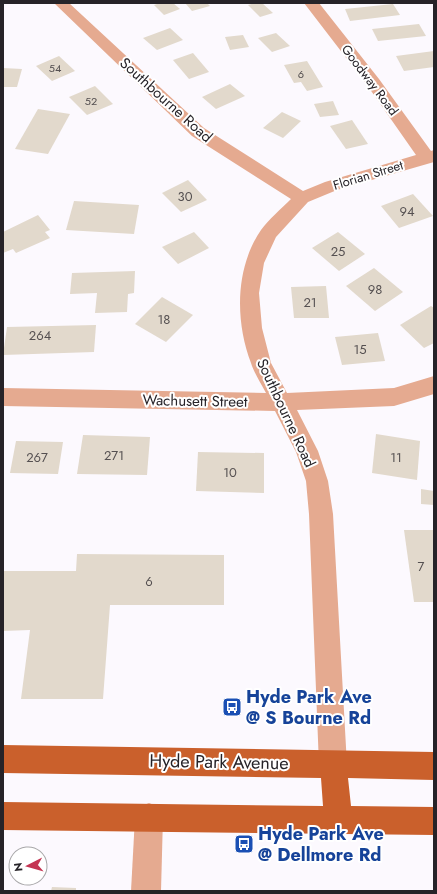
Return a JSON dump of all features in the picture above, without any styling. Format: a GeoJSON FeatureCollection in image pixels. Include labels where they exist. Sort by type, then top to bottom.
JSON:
{"type":"FeatureCollection","features":[{"type":"Feature","properties":{"kind":"main road","name":"Hyde Park Avenue"},"geometry":{"type":"LineString","coordinates":[[3,759],[434,766]]}},
{"type":"Feature","properties":{"kind":"main road"},"geometry":{"type":"LineString","coordinates":[[333,765],[339,821]]}},
{"type":"Feature","properties":{"kind":"main road"},"geometry":{"type":"LineString","coordinates":[[3,816],[434,821]]}},
{"type":"Feature","properties":{"kind":"street","name":"Southbourne Road"},"geometry":{"type":"LineString","coordinates":[[61,3],[198,132],[302,198],[268,234],[255,263],[249,293],[252,328],[261,363],[307,451],[317,481],[321,514],[333,765]]}},
{"type":"Feature","properties":{"kind":"street","name":"Goodway Road"},"geometry":{"type":"LineString","coordinates":[[311,3],[430,157]]}},
{"type":"Feature","properties":{"kind":"street","name":"Florian Street"},"geometry":{"type":"LineString","coordinates":[[302,198],[331,186],[430,157]]}},
{"type":"Feature","properties":{"kind":"street","name":"Wachusett Street"},"geometry":{"type":"LineString","coordinates":[[3,398],[282,402],[394,397],[434,385]]}},
{"type":"Feature","properties":{"kind":"street"},"geometry":{"type":"LineString","coordinates":[[146,891],[149,817]]}},
{"type":"Feature","properties":{"kind":"building"},"geometry":{"type":"Polygon","coordinates":[[[160,3],[173,3],[180,9],[164,15],[154,5],[160,3]]]}},
{"type":"Feature","properties":{"kind":"building"},"geometry":{"type":"Polygon","coordinates":[[[185,3],[207,3],[210,6],[192,11],[185,3]]]}},
{"type":"Feature","properties":{"kind":"building"},"geometry":{"type":"Polygon","coordinates":[[[262,3],[273,13],[260,17],[248,5],[262,3]]]}},
{"type":"Feature","properties":{"kind":"building"},"geometry":{"type":"Polygon","coordinates":[[[393,4],[400,15],[350,21],[345,9],[393,4]]]}},
{"type":"Feature","properties":{"kind":"building"},"geometry":{"type":"Polygon","coordinates":[[[419,24],[426,36],[378,41],[372,29],[419,24]]]}},
{"type":"Feature","properties":{"kind":"building"},"geometry":{"type":"Polygon","coordinates":[[[170,28],[183,40],[157,50],[143,38],[170,28]]]}},
{"type":"Feature","properties":{"kind":"building"},"geometry":{"type":"Polygon","coordinates":[[[276,33],[290,46],[272,52],[258,38],[276,33]]]}},
{"type":"Feature","properties":{"kind":"building"},"geometry":{"type":"Polygon","coordinates":[[[243,35],[249,47],[230,50],[225,37],[243,35]]]}},
{"type":"Feature","properties":{"kind":"building"},"geometry":{"type":"Polygon","coordinates":[[[434,51],[434,67],[404,71],[396,56],[434,51]]]}},
{"type":"Feature","properties":{"kind":"building"},"geometry":{"type":"Polygon","coordinates":[[[193,53],[209,72],[189,79],[173,60],[193,53]]]}},
{"type":"Feature","properties":{"kind":"building"},"geometry":{"type":"Polygon","coordinates":[[[59,56],[75,71],[52,81],[36,66],[59,56]]]}},
{"type":"Feature","properties":{"kind":"building"},"geometry":{"type":"Polygon","coordinates":[[[307,61],[323,87],[307,91],[301,82],[294,83],[284,65],[307,61]]]}},
{"type":"Feature","properties":{"kind":"building"},"geometry":{"type":"Polygon","coordinates":[[[3,68],[22,69],[17,87],[3,87],[3,68]]]}},
{"type":"Feature","properties":{"kind":"building"},"geometry":{"type":"Polygon","coordinates":[[[230,84],[245,96],[216,109],[202,97],[230,84]]]}},
{"type":"Feature","properties":{"kind":"building"},"geometry":{"type":"Polygon","coordinates":[[[95,86],[113,104],[87,115],[69,97],[95,86]]]}},
{"type":"Feature","properties":{"kind":"building"},"geometry":{"type":"Polygon","coordinates":[[[333,101],[339,115],[320,117],[314,104],[333,101]]]}},
{"type":"Feature","properties":{"kind":"building"},"geometry":{"type":"Polygon","coordinates":[[[38,109],[70,114],[48,154],[15,149],[38,109]]]}},
{"type":"Feature","properties":{"kind":"building"},"geometry":{"type":"Polygon","coordinates":[[[282,112],[301,121],[283,138],[263,128],[282,112]]]}},
{"type":"Feature","properties":{"kind":"building"},"geometry":{"type":"Polygon","coordinates":[[[352,120],[368,144],[346,149],[330,126],[352,120]]]}},
{"type":"Feature","properties":{"kind":"building"},"geometry":{"type":"Polygon","coordinates":[[[188,180],[207,200],[181,212],[162,193],[188,180]]]}},
{"type":"Feature","properties":{"kind":"building"},"geometry":{"type":"Polygon","coordinates":[[[413,194],[433,216],[399,228],[381,206],[413,194]]]}},
{"type":"Feature","properties":{"kind":"building"},"geometry":{"type":"Polygon","coordinates":[[[74,201],[139,205],[134,234],[66,230],[74,201]]]}},
{"type":"Feature","properties":{"kind":"building"},"geometry":{"type":"Polygon","coordinates":[[[38,215],[50,230],[45,232],[50,238],[16,253],[13,249],[3,253],[3,232],[38,215]]]}},
{"type":"Feature","properties":{"kind":"building"},"geometry":{"type":"Polygon","coordinates":[[[194,232],[209,248],[178,264],[162,247],[194,232]]]}},
{"type":"Feature","properties":{"kind":"building"},"geometry":{"type":"Polygon","coordinates":[[[338,232],[365,254],[339,271],[312,248],[338,232]]]}},
{"type":"Feature","properties":{"kind":"building"},"geometry":{"type":"Polygon","coordinates":[[[374,268],[403,292],[375,311],[346,286],[374,268]]]}},
{"type":"Feature","properties":{"kind":"building"},"geometry":{"type":"Polygon","coordinates":[[[135,271],[134,293],[128,294],[127,312],[95,313],[97,293],[70,294],[72,273],[135,271]]]}},
{"type":"Feature","properties":{"kind":"building"},"geometry":{"type":"Polygon","coordinates":[[[326,286],[329,318],[294,318],[291,287],[326,286]]]}},
{"type":"Feature","properties":{"kind":"building"},"geometry":{"type":"Polygon","coordinates":[[[162,297],[193,315],[166,342],[135,324],[162,297]]]}},
{"type":"Feature","properties":{"kind":"building"},"geometry":{"type":"Polygon","coordinates":[[[431,306],[434,308],[434,343],[424,348],[400,325],[431,306]]]}},
{"type":"Feature","properties":{"kind":"building"},"geometry":{"type":"Polygon","coordinates":[[[96,325],[94,352],[3,355],[7,327],[96,325]]]}},
{"type":"Feature","properties":{"kind":"building"},"geometry":{"type":"Polygon","coordinates":[[[378,333],[385,361],[342,365],[335,337],[378,333]]]}},
{"type":"Feature","properties":{"kind":"building"},"geometry":{"type":"Polygon","coordinates":[[[376,434],[420,441],[417,480],[372,473],[376,434]]]}},
{"type":"Feature","properties":{"kind":"building"},"geometry":{"type":"Polygon","coordinates":[[[83,435],[150,437],[147,475],[77,474],[83,435]]]}},
{"type":"Feature","properties":{"kind":"building"},"geometry":{"type":"Polygon","coordinates":[[[16,441],[63,442],[58,474],[10,473],[16,441]]]}},
{"type":"Feature","properties":{"kind":"building"},"geometry":{"type":"Polygon","coordinates":[[[198,452],[264,453],[264,493],[196,491],[198,452]]]}},
{"type":"Feature","properties":{"kind":"building"},"geometry":{"type":"Polygon","coordinates":[[[421,489],[434,491],[434,505],[421,504],[421,489]]]}},
{"type":"Feature","properties":{"kind":"building"},"geometry":{"type":"Polygon","coordinates":[[[404,530],[434,530],[434,602],[414,602],[404,530]]]}},
{"type":"Feature","properties":{"kind":"building"},"geometry":{"type":"Polygon","coordinates":[[[77,554],[224,555],[224,605],[110,605],[103,699],[21,699],[30,630],[3,631],[3,571],[76,571],[77,554]]]}},
{"type":"Feature","properties":{"kind":"building"},"geometry":{"type":"Polygon","coordinates":[[[52,887],[76,888],[76,891],[51,891],[52,887]]]}},
{"type":"Feature","properties":{"kind":"place","name":"Hyde Park Ave @ S Bourne Rd"},"geometry":{"type":"Point","coordinates":[232,707]}},
{"type":"Feature","properties":{"kind":"place","name":"Hyde Park Ave @ Dellmore Rd"},"geometry":{"type":"Point","coordinates":[244,844]}}]}
